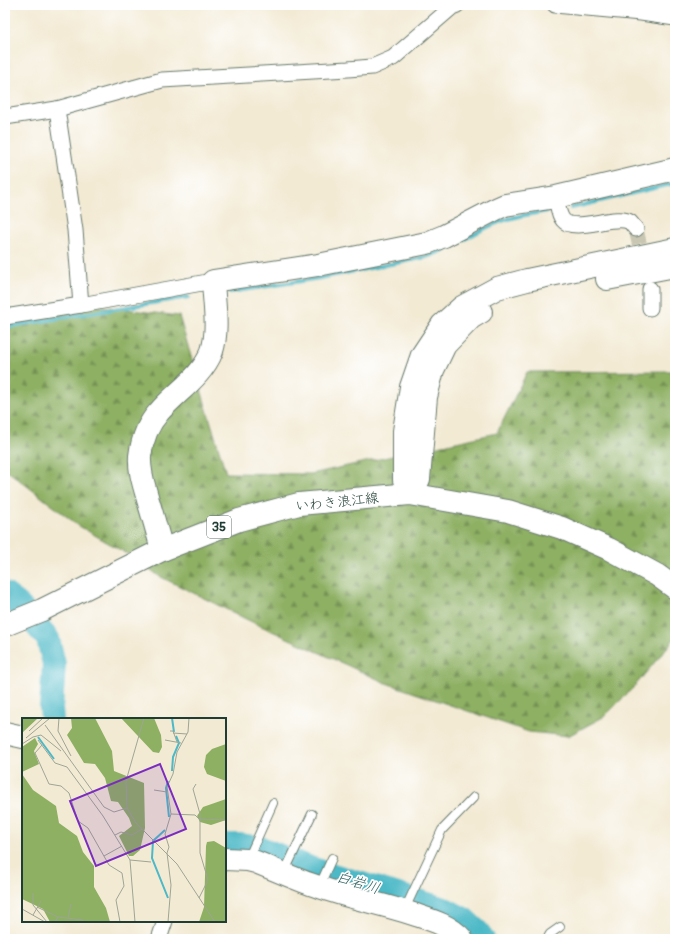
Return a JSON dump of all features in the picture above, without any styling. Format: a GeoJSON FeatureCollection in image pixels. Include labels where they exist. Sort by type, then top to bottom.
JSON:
{"type":"FeatureCollection","features":[{"type":"Feature","properties":{"kind":"main road"},"geometry":{"type":"LineString","coordinates":[[162,550],[140,472],[142,445],[149,427],[159,412],[197,375],[212,350],[216,331],[213,282],[318,265],[427,243],[505,205],[556,196],[675,169]]}},
{"type":"Feature","properties":{"kind":"main road"},"geometry":{"type":"LineString","coordinates":[[410,494],[404,480],[404,431],[411,387],[422,355],[442,325],[462,307],[497,288],[527,280],[675,249]]}},
{"type":"Feature","properties":{"kind":"main road"},"geometry":{"type":"LineString","coordinates":[[410,494],[419,479],[426,398],[433,370],[445,345],[471,318],[504,299],[530,292],[578,285],[675,266]]}},
{"type":"Feature","properties":{"kind":"main road","name":"いわき浪江線"},"geometry":{"type":"LineString","coordinates":[[5,625],[42,610],[162,550],[239,520],[299,504],[410,494],[508,511],[562,528],[657,575],[675,588]]}},
{"type":"Feature","properties":{"kind":"main road"},"geometry":{"type":"LineString","coordinates":[[5,733],[22,737]]}},
{"type":"Feature","properties":{"kind":"main road"},"geometry":{"type":"LineString","coordinates":[[226,859],[251,853],[256,862],[288,866],[323,879],[407,904],[446,927],[462,939]]}},
{"type":"Feature","properties":{"kind":"street"},"geometry":{"type":"LineString","coordinates":[[5,117],[56,109],[162,80],[372,67],[393,58],[452,7],[457,5]]}},
{"type":"Feature","properties":{"kind":"street"},"geometry":{"type":"LineString","coordinates":[[555,5],[641,13],[675,18]]}},
{"type":"Feature","properties":{"kind":"street"},"geometry":{"type":"LineString","coordinates":[[56,109],[75,230],[81,305]]}},
{"type":"Feature","properties":{"kind":"street"},"geometry":{"type":"LineString","coordinates":[[556,196],[560,214],[564,222],[573,226],[621,219],[629,222],[636,229]]}},
{"type":"Feature","properties":{"kind":"street"},"geometry":{"type":"LineString","coordinates":[[5,317],[213,282]]}},
{"type":"Feature","properties":{"kind":"street"},"geometry":{"type":"LineString","coordinates":[[650,289],[650,308]]}},
{"type":"Feature","properties":{"kind":"street"},"geometry":{"type":"LineString","coordinates":[[159,939],[165,922]]}},
{"type":"Feature","properties":{"kind":"lane"},"geometry":{"type":"LineString","coordinates":[[407,904],[442,830],[474,797]]}},
{"type":"Feature","properties":{"kind":"lane"},"geometry":{"type":"LineString","coordinates":[[251,853],[273,803]]}},
{"type":"Feature","properties":{"kind":"lane"},"geometry":{"type":"LineString","coordinates":[[288,866],[312,814]]}},
{"type":"Feature","properties":{"kind":"lane"},"geometry":{"type":"LineString","coordinates":[[323,879],[332,858]]}},
{"type":"Feature","properties":{"kind":"lane"},"geometry":{"type":"LineString","coordinates":[[547,939],[550,934],[560,927]]}},
{"type":"Feature","properties":{"kind":"green space"},"geometry":{"type":"Polygon","coordinates":[[[101,306],[179,316],[226,473],[311,474],[497,433],[527,372],[675,371],[675,638],[634,687],[605,716],[568,736],[529,732],[386,683],[250,621],[159,576],[136,559],[79,526],[5,469],[5,314],[101,306]]]}},
{"type":"Feature","properties":{"kind":"waterway"},"geometry":{"type":"LineString","coordinates":[[571,208],[675,183]]}},
{"type":"Feature","properties":{"kind":"waterway"},"geometry":{"type":"LineString","coordinates":[[230,292],[320,278],[426,257],[444,250],[479,231],[503,221],[548,211]]}},
{"type":"Feature","properties":{"kind":"waterway"},"geometry":{"type":"LineString","coordinates":[[5,327],[188,297]]}},
{"type":"Feature","properties":{"kind":"waterway","name":"白岩川"},"geometry":{"type":"LineString","coordinates":[[5,594],[17,603],[48,639],[54,664],[51,708],[52,718]]}},
{"type":"Feature","properties":{"kind":"waterway","name":"白岩川"},"geometry":{"type":"LineString","coordinates":[[226,845],[241,845],[260,848],[310,868],[447,910],[464,919],[483,939]]}},
{"type":"Feature","properties":{"kind":"tunnel"},"geometry":{"type":"LineString","coordinates":[[636,229],[644,265]]}}]}
